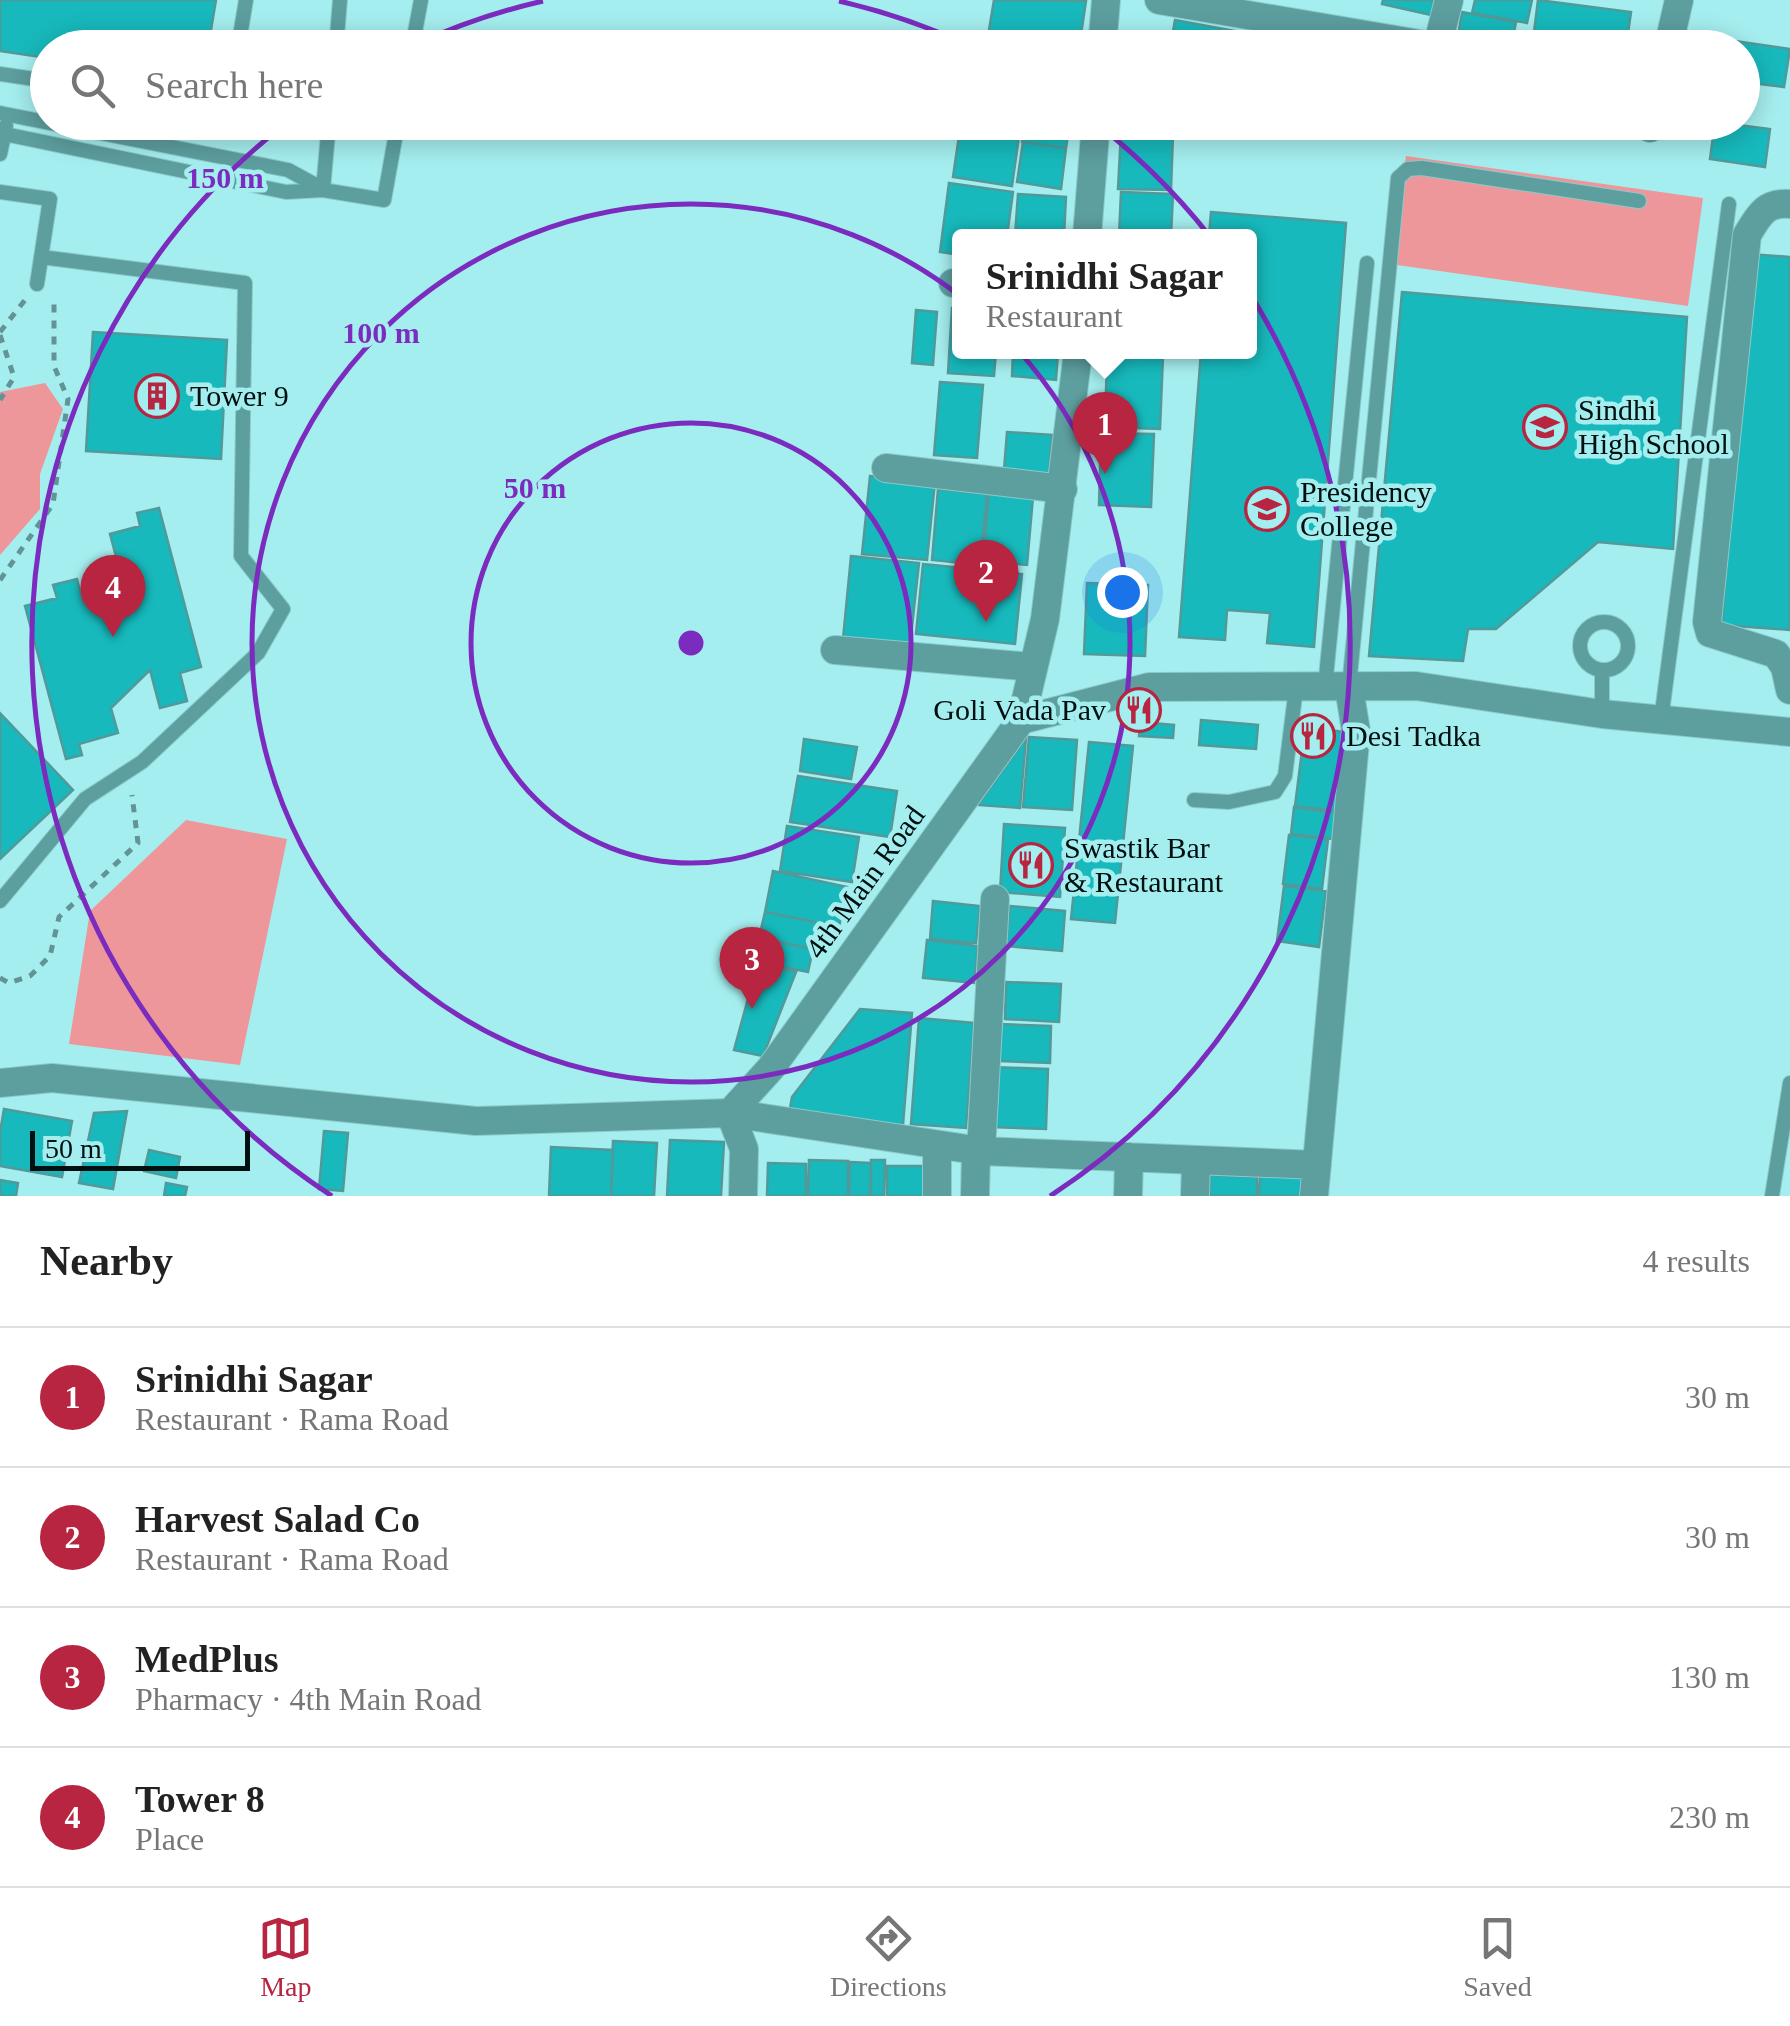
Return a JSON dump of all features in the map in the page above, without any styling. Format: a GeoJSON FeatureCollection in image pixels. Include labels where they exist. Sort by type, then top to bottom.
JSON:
{"type":"FeatureCollection","features":[{"type":"Feature","properties":{"kind":"street"},"geometry":{"type":"LineString","coordinates":[[1104,30],[1106,0]]}},
{"type":"Feature","properties":{"kind":"street"},"geometry":{"type":"LineString","coordinates":[[1159,0],[1340,30]]}},
{"type":"Feature","properties":{"kind":"street"},"geometry":{"type":"LineString","coordinates":[[1441,30],[1449,0]]}},
{"type":"Feature","properties":{"kind":"street"},"geometry":{"type":"LineString","coordinates":[[1672,30],[1679,0]]}},
{"type":"Feature","properties":{"kind":"street"},"geometry":{"type":"LineString","coordinates":[[1088,229],[1095,140]]}},
{"type":"Feature","properties":{"kind":"street"},"geometry":{"type":"LineString","coordinates":[[1790,204],[1762,208],[1747,235],[1707,622],[1710,633],[1776,654],[1790,690]]}},
{"type":"Feature","properties":{"kind":"street"},"geometry":{"type":"LineString","coordinates":[[1077,359],[1046,619],[1021,720],[1149,687],[1416,686],[1602,714],[1790,732]]}},
{"type":"Feature","properties":{"kind":"street"},"geometry":{"type":"LineString","coordinates":[[886,468],[1062,489]]}},
{"type":"Feature","properties":{"kind":"street"},"geometry":{"type":"LineString","coordinates":[[835,650],[1034,667]]}},
{"type":"Feature","properties":{"kind":"street"},"geometry":{"type":"LineString","coordinates":[[1314,1196],[1356,731],[1337,688]]}},
{"type":"Feature","properties":{"kind":"street","name":"4th Main Road"},"geometry":{"type":"LineString","coordinates":[[730,1113],[771,1068],[1021,720]]}},
{"type":"Feature","properties":{"kind":"street"},"geometry":{"type":"LineString","coordinates":[[975,1196],[995,899]]}},
{"type":"Feature","properties":{"kind":"street"},"geometry":{"type":"LineString","coordinates":[[0,1083],[52,1078],[476,1121],[730,1113],[978,1151],[1317,1164]]}},
{"type":"Feature","properties":{"kind":"street"},"geometry":{"type":"LineString","coordinates":[[730,1113],[744,1150],[743,1196]]}},
{"type":"Feature","properties":{"kind":"street"},"geometry":{"type":"LineString","coordinates":[[937,1144],[937,1196]]}},
{"type":"Feature","properties":{"kind":"street"},"geometry":{"type":"LineString","coordinates":[[1128,1196],[1129,1157]]}},
{"type":"Feature","properties":{"kind":"street"},"geometry":{"type":"LineString","coordinates":[[1195,1196],[1196,1160]]}},
{"type":"Feature","properties":{"kind":"lane"},"geometry":{"type":"LineString","coordinates":[[241,30],[246,0]]}},
{"type":"Feature","properties":{"kind":"lane"},"geometry":{"type":"LineString","coordinates":[[338,30],[340,0]]}},
{"type":"Feature","properties":{"kind":"lane"},"geometry":{"type":"LineString","coordinates":[[415,30],[420,0]]}},
{"type":"Feature","properties":{"kind":"lane"},"geometry":{"type":"LineString","coordinates":[[0,74],[30,78]]}},
{"type":"Feature","properties":{"kind":"lane"},"geometry":{"type":"LineString","coordinates":[[0,154],[4,114],[30,119]]}},
{"type":"Feature","properties":{"kind":"lane"},"geometry":{"type":"LineString","coordinates":[[2,133],[30,139]]}},
{"type":"Feature","properties":{"kind":"lane"},"geometry":{"type":"LineString","coordinates":[[36,140],[286,192],[324,190],[384,200],[395,140]]}},
{"type":"Feature","properties":{"kind":"lane"},"geometry":{"type":"LineString","coordinates":[[136,140],[288,170],[324,190]]}},
{"type":"Feature","properties":{"kind":"lane"},"geometry":{"type":"LineString","coordinates":[[324,190],[328,140]]}},
{"type":"Feature","properties":{"kind":"lane"},"geometry":{"type":"LineString","coordinates":[[1337,688],[1398,178],[1408,168],[1422,168],[1639,201]]}},
{"type":"Feature","properties":{"kind":"lane"},"geometry":{"type":"LineString","coordinates":[[0,192],[50,199],[37,284]]}},
{"type":"Feature","properties":{"kind":"lane"},"geometry":{"type":"LineString","coordinates":[[1661,720],[1729,204]]}},
{"type":"Feature","properties":{"kind":"lane"},"geometry":{"type":"LineString","coordinates":[[0,900],[85,799],[129,772],[258,653],[283,610],[241,556],[245,283],[41,257]]}},
{"type":"Feature","properties":{"kind":"lane"},"geometry":{"type":"LineString","coordinates":[[1337,688],[1366,263]]}},
{"type":"Feature","properties":{"kind":"lane"},"geometry":{"type":"LineString","coordinates":[[1602,670],[1602,714]]}},
{"type":"Feature","properties":{"kind":"lane"},"geometry":{"type":"LineString","coordinates":[[1194,800],[1229,802],[1275,792],[1285,776],[1296,688]]}},
{"type":"Feature","properties":{"kind":"lane"},"geometry":{"type":"LineString","coordinates":[[1772,1196],[1790,1083]]}},
{"type":"Feature","properties":{"kind":"path"},"geometry":{"type":"LineString","coordinates":[[0,400],[14,377],[0,334],[37,284],[54,303],[54,366],[68,400],[64,438],[53,504],[0,580]]}},
{"type":"Feature","properties":{"kind":"path"},"geometry":{"type":"LineString","coordinates":[[0,978],[9,983],[30,976],[50,956],[59,917],[138,843],[129,772]]}},
{"type":"Feature","properties":{"kind":"shaded area"},"geometry":{"type":"Polygon","coordinates":[[[1406,156],[1703,198],[1688,306],[1390,264],[1406,156]]]}},
{"type":"Feature","properties":{"kind":"shaded area"},"geometry":{"type":"Polygon","coordinates":[[[45,383],[63,409],[40,474],[40,509],[0,555],[0,392],[45,383]]]}},
{"type":"Feature","properties":{"kind":"shaded area"},"geometry":{"type":"Polygon","coordinates":[[[186,820],[287,839],[240,1065],[69,1044],[90,911],[186,820]]]}},
{"type":"Feature","properties":{"kind":"building"},"geometry":{"type":"Polygon","coordinates":[[[0,0],[216,0],[211,30],[30,30],[30,55],[0,51],[0,0]]]}},
{"type":"Feature","properties":{"kind":"building"},"geometry":{"type":"Polygon","coordinates":[[[994,0],[1086,1],[1082,30],[989,30],[994,0]]]}},
{"type":"Feature","properties":{"kind":"building"},"geometry":{"type":"Polygon","coordinates":[[[1383,0],[1434,0],[1431,15],[1382,4],[1383,0]]]}},
{"type":"Feature","properties":{"kind":"building"},"geometry":{"type":"Polygon","coordinates":[[[1475,0],[1532,0],[1527,23],[1472,13],[1475,0]]]}},
{"type":"Feature","properties":{"kind":"building"},"geometry":{"type":"Polygon","coordinates":[[[1538,0],[1631,12],[1628,30],[1534,30],[1538,0]]]}},
{"type":"Feature","properties":{"kind":"building"},"geometry":{"type":"Polygon","coordinates":[[[1462,12],[1516,22],[1514,30],[1459,30],[1462,12]]]}},
{"type":"Feature","properties":{"kind":"building"},"geometry":{"type":"Polygon","coordinates":[[[1175,20],[1230,30],[1173,30],[1175,20]]]}},
{"type":"Feature","properties":{"kind":"building"},"geometry":{"type":"Polygon","coordinates":[[[1760,45],[1790,49],[1784,87],[1760,84],[1760,45]]]}},
{"type":"Feature","properties":{"kind":"building"},"geometry":{"type":"Polygon","coordinates":[[[1760,128],[1770,129],[1765,167],[1710,159],[1713,140],[1760,140],[1760,128]]]}},
{"type":"Feature","properties":{"kind":"building"},"geometry":{"type":"Polygon","coordinates":[[[958,140],[1018,140],[1012,186],[953,177],[958,140]]]}},
{"type":"Feature","properties":{"kind":"building"},"geometry":{"type":"Polygon","coordinates":[[[1022,140],[1067,140],[1066,148],[1022,140]]]}},
{"type":"Feature","properties":{"kind":"building"},"geometry":{"type":"Polygon","coordinates":[[[1121,140],[1173,140],[1171,190],[1118,189],[1121,140]]]}},
{"type":"Feature","properties":{"kind":"building"},"geometry":{"type":"Polygon","coordinates":[[[1023,142],[1066,148],[1061,189],[1017,182],[1023,142]]]}},
{"type":"Feature","properties":{"kind":"building"},"geometry":{"type":"Polygon","coordinates":[[[949,183],[1013,192],[1008,229],[952,229],[952,254],[940,252],[949,183]]]}},
{"type":"Feature","properties":{"kind":"building"},"geometry":{"type":"Polygon","coordinates":[[[1121,192],[1173,194],[1171,229],[1119,229],[1121,192]]]}},
{"type":"Feature","properties":{"kind":"building"},"geometry":{"type":"Polygon","coordinates":[[[1018,194],[1066,197],[1064,229],[1016,229],[1018,194]]]}},
{"type":"Feature","properties":{"kind":"building"},"geometry":{"type":"Polygon","coordinates":[[[1211,212],[1346,223],[1314,647],[1267,643],[1270,613],[1227,610],[1225,640],[1179,637],[1200,359],[1257,359],[1257,229],[1210,229],[1211,212]]]}},
{"type":"Feature","properties":{"kind":"building"},"geometry":{"type":"Polygon","coordinates":[[[1749,254],[1790,257],[1790,630],[1722,625],[1749,254]]]}},
{"type":"Feature","properties":{"kind":"building"},"geometry":{"type":"Polygon","coordinates":[[[1402,292],[1687,317],[1673,549],[1598,542],[1496,629],[1468,629],[1463,661],[1369,656],[1402,292]]]}},
{"type":"Feature","properties":{"kind":"building"},"geometry":{"type":"Polygon","coordinates":[[[952,308],[952,359],[995,359],[994,376],[948,373],[952,308]]]}},
{"type":"Feature","properties":{"kind":"building"},"geometry":{"type":"Polygon","coordinates":[[[916,310],[937,312],[933,365],[912,363],[916,310]]]}},
{"type":"Feature","properties":{"kind":"building","name":"Tower 9"},"geometry":{"type":"Polygon","coordinates":[[[93,332],[227,340],[221,459],[86,451],[93,332]]]}},
{"type":"Feature","properties":{"kind":"building"},"geometry":{"type":"Polygon","coordinates":[[[1013,359],[1058,359],[1056,380],[1012,376],[1013,359]]]}},
{"type":"Feature","properties":{"kind":"building"},"geometry":{"type":"Polygon","coordinates":[[[1107,359],[1163,359],[1160,429],[1105,427],[1107,359]]]}},
{"type":"Feature","properties":{"kind":"building"},"geometry":{"type":"Polygon","coordinates":[[[940,382],[983,385],[977,458],[934,455],[940,382]]]}},
{"type":"Feature","properties":{"kind":"building"},"geometry":{"type":"Polygon","coordinates":[[[1007,432],[1052,435],[1049,474],[1004,470],[1007,432]]]}},
{"type":"Feature","properties":{"kind":"building"},"geometry":{"type":"Polygon","coordinates":[[[1101,433],[1154,434],[1151,507],[1099,505],[1101,433]]]}},
{"type":"Feature","properties":{"kind":"building"},"geometry":{"type":"Polygon","coordinates":[[[870,476],[935,482],[927,560],[862,554],[870,476]]]}},
{"type":"Feature","properties":{"kind":"building"},"geometry":{"type":"Polygon","coordinates":[[[938,489],[987,494],[980,565],[932,560],[938,489]]]}},
{"type":"Feature","properties":{"kind":"building"},"geometry":{"type":"Polygon","coordinates":[[[989,492],[1033,497],[1027,565],[983,561],[989,492]]]}},
{"type":"Feature","properties":{"kind":"building"},"geometry":{"type":"Polygon","coordinates":[[[159,508],[201,667],[180,673],[187,701],[160,708],[150,670],[111,708],[118,733],[79,744],[82,755],[66,759],[25,606],[57,598],[53,585],[77,579],[83,603],[119,568],[110,534],[140,526],[137,513],[159,508]]]}},
{"type":"Feature","properties":{"kind":"building"},"geometry":{"type":"Polygon","coordinates":[[[851,556],[919,563],[910,645],[843,639],[851,556]]]}},
{"type":"Feature","properties":{"kind":"building"},"geometry":{"type":"Polygon","coordinates":[[[923,564],[1022,574],[1015,644],[916,634],[923,564]]]}},
{"type":"Feature","properties":{"kind":"building"},"geometry":{"type":"Polygon","coordinates":[[[1087,583],[1148,585],[1145,656],[1084,654],[1087,583]]]}},
{"type":"Feature","properties":{"kind":"building"},"geometry":{"type":"Polygon","coordinates":[[[0,713],[73,790],[0,859],[0,713]]]}},
{"type":"Feature","properties":{"kind":"building"},"geometry":{"type":"Polygon","coordinates":[[[1201,720],[1258,725],[1256,749],[1199,745],[1201,720]]]}},
{"type":"Feature","properties":{"kind":"building"},"geometry":{"type":"Polygon","coordinates":[[[1140,722],[1174,725],[1173,738],[1139,736],[1140,722]]]}},
{"type":"Feature","properties":{"kind":"building"},"geometry":{"type":"Polygon","coordinates":[[[1305,727],[1346,732],[1337,811],[1295,806],[1305,727]]]}},
{"type":"Feature","properties":{"kind":"building"},"geometry":{"type":"Polygon","coordinates":[[[1029,737],[1077,740],[1072,810],[1023,807],[1029,737]]]}},
{"type":"Feature","properties":{"kind":"building"},"geometry":{"type":"Polygon","coordinates":[[[1026,738],[1020,808],[978,805],[1026,738]]]}},
{"type":"Feature","properties":{"kind":"building"},"geometry":{"type":"Polygon","coordinates":[[[804,739],[857,747],[851,779],[800,771],[804,739]]]}},
{"type":"Feature","properties":{"kind":"building"},"geometry":{"type":"Polygon","coordinates":[[[1089,742],[1133,746],[1115,923],[1071,919],[1089,742]]]}},
{"type":"Feature","properties":{"kind":"building"},"geometry":{"type":"Polygon","coordinates":[[[798,776],[897,791],[890,837],[790,822],[798,776]]]}},
{"type":"Feature","properties":{"kind":"building"},"geometry":{"type":"Polygon","coordinates":[[[1294,807],[1337,813],[1334,839],[1291,834],[1294,807]]]}},
{"type":"Feature","properties":{"kind":"building"},"geometry":{"type":"Polygon","coordinates":[[[1004,824],[1065,828],[1060,897],[1000,892],[1004,824]]]}},
{"type":"Feature","properties":{"kind":"building"},"geometry":{"type":"Polygon","coordinates":[[[787,826],[859,837],[852,882],[780,871],[787,826]]]}},
{"type":"Feature","properties":{"kind":"building"},"geometry":{"type":"Polygon","coordinates":[[[1289,835],[1328,839],[1322,889],[1283,884],[1289,835]]]}},
{"type":"Feature","properties":{"kind":"building"},"geometry":{"type":"Polygon","coordinates":[[[773,871],[847,887],[839,927],[765,912],[773,871]]]}},
{"type":"Feature","properties":{"kind":"building"},"geometry":{"type":"Polygon","coordinates":[[[1284,886],[1326,891],[1319,947],[1277,941],[1284,886]]]}},
{"type":"Feature","properties":{"kind":"building"},"geometry":{"type":"Polygon","coordinates":[[[933,901],[980,906],[976,943],[930,939],[933,901]]]}},
{"type":"Feature","properties":{"kind":"building"},"geometry":{"type":"Polygon","coordinates":[[[1010,906],[1065,911],[1062,951],[1006,946],[1010,906]]]}},
{"type":"Feature","properties":{"kind":"building"},"geometry":{"type":"Polygon","coordinates":[[[765,912],[829,925],[823,951],[759,938],[765,912]]]}},
{"type":"Feature","properties":{"kind":"building"},"geometry":{"type":"Polygon","coordinates":[[[759,938],[813,949],[808,972],[755,961],[759,938]]]}},
{"type":"Feature","properties":{"kind":"building"},"geometry":{"type":"Polygon","coordinates":[[[927,940],[978,946],[974,983],[923,978],[927,940]]]}},
{"type":"Feature","properties":{"kind":"building"},"geometry":{"type":"Polygon","coordinates":[[[758,962],[796,972],[763,1056],[734,1050],[758,962]]]}},
{"type":"Feature","properties":{"kind":"building"},"geometry":{"type":"Polygon","coordinates":[[[1006,982],[1061,984],[1059,1022],[1005,1019],[1006,982]]]}},
{"type":"Feature","properties":{"kind":"building"},"geometry":{"type":"Polygon","coordinates":[[[860,1009],[912,1013],[903,1125],[799,1117],[790,1108],[792,1097],[860,1009]]]}},
{"type":"Feature","properties":{"kind":"building"},"geometry":{"type":"Polygon","coordinates":[[[919,1018],[974,1023],[966,1128],[911,1124],[919,1018]]]}},
{"type":"Feature","properties":{"kind":"building"},"geometry":{"type":"Polygon","coordinates":[[[1000,1024],[1051,1026],[1050,1063],[999,1061],[1000,1024]]]}},
{"type":"Feature","properties":{"kind":"building"},"geometry":{"type":"Polygon","coordinates":[[[993,1067],[1048,1069],[1046,1129],[992,1127],[993,1067]]]}},
{"type":"Feature","properties":{"kind":"building"},"geometry":{"type":"Polygon","coordinates":[[[4,1109],[72,1121],[62,1177],[0,1166],[4,1109]]]}},
{"type":"Feature","properties":{"kind":"building"},"geometry":{"type":"Polygon","coordinates":[[[127,1111],[113,1189],[79,1183],[94,1113],[127,1111]]]}},
{"type":"Feature","properties":{"kind":"building"},"geometry":{"type":"Polygon","coordinates":[[[324,1131],[348,1133],[343,1191],[319,1189],[324,1131]]]}},
{"type":"Feature","properties":{"kind":"building"},"geometry":{"type":"Polygon","coordinates":[[[670,1140],[724,1142],[721,1196],[667,1196],[670,1140]]]}},
{"type":"Feature","properties":{"kind":"building"},"geometry":{"type":"Polygon","coordinates":[[[613,1141],[657,1143],[654,1196],[611,1196],[613,1141]]]}},
{"type":"Feature","properties":{"kind":"building"},"geometry":{"type":"Polygon","coordinates":[[[551,1147],[613,1150],[611,1196],[549,1196],[551,1147]]]}},
{"type":"Feature","properties":{"kind":"building"},"geometry":{"type":"Polygon","coordinates":[[[149,1150],[180,1157],[176,1178],[144,1171],[149,1150]]]}},
{"type":"Feature","properties":{"kind":"building"},"geometry":{"type":"Polygon","coordinates":[[[809,1160],[848,1161],[848,1196],[808,1196],[809,1160]]]}},
{"type":"Feature","properties":{"kind":"building"},"geometry":{"type":"Polygon","coordinates":[[[871,1160],[885,1160],[884,1196],[871,1196],[871,1160]]]}},
{"type":"Feature","properties":{"kind":"building"},"geometry":{"type":"Polygon","coordinates":[[[850,1162],[871,1163],[870,1196],[849,1196],[850,1162]]]}},
{"type":"Feature","properties":{"kind":"building"},"geometry":{"type":"Polygon","coordinates":[[[768,1163],[806,1164],[806,1196],[767,1196],[768,1163]]]}},
{"type":"Feature","properties":{"kind":"building"},"geometry":{"type":"Polygon","coordinates":[[[887,1166],[927,1166],[927,1196],[887,1196],[887,1166]]]}},
{"type":"Feature","properties":{"kind":"building"},"geometry":{"type":"Polygon","coordinates":[[[1210,1175],[1257,1177],[1257,1196],[1210,1196],[1210,1175]]]}},
{"type":"Feature","properties":{"kind":"building"},"geometry":{"type":"Polygon","coordinates":[[[1260,1176],[1307,1178],[1306,1196],[1259,1196],[1260,1176]]]}},
{"type":"Feature","properties":{"kind":"building"},"geometry":{"type":"Polygon","coordinates":[[[0,1180],[18,1183],[16,1196],[0,1196],[0,1180]]]}},
{"type":"Feature","properties":{"kind":"building"},"geometry":{"type":"Polygon","coordinates":[[[166,1183],[187,1187],[185,1196],[164,1196],[166,1183]]]}},
{"type":"Feature","properties":{"kind":"place","name":"Tower 9"},"geometry":{"type":"Point","coordinates":[157,396]}},
{"type":"Feature","properties":{"kind":"place","name":"Sindhi High School"},"geometry":{"type":"Point","coordinates":[1545,427]}},
{"type":"Feature","properties":{"kind":"place","name":"Srinidhi Sagar"},"geometry":{"type":"Point","coordinates":[1105,474]}},
{"type":"Feature","properties":{"kind":"place","name":"Presidency College"},"geometry":{"type":"Point","coordinates":[1267,509]}},
{"type":"Feature","properties":{"kind":"place","name":"Harvest Salad Co"},"geometry":{"type":"Point","coordinates":[986,622]}},
{"type":"Feature","properties":{"kind":"place","name":"Tower 8"},"geometry":{"type":"Point","coordinates":[113,637]}},
{"type":"Feature","properties":{"kind":"place","name":"Goli Vada Pav"},"geometry":{"type":"Point","coordinates":[1139,710]}},
{"type":"Feature","properties":{"kind":"place","name":"Desi Tadka"},"geometry":{"type":"Point","coordinates":[1313,736]}},
{"type":"Feature","properties":{"kind":"place","name":"Swastik Bar & Restaurant"},"geometry":{"type":"Point","coordinates":[1031,865]}},
{"type":"Feature","properties":{"kind":"place","name":"MedPlus"},"geometry":{"type":"Point","coordinates":[752,1009]}}]}
